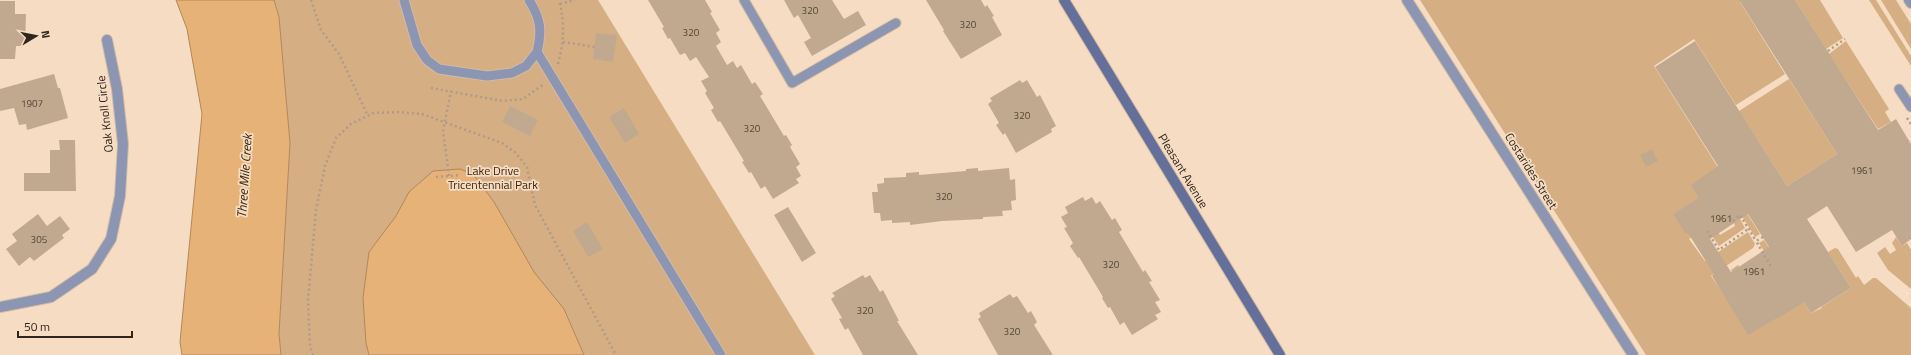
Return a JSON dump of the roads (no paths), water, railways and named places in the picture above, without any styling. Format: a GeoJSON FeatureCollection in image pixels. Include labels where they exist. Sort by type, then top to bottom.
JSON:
{"type":"FeatureCollection","features":[{"type":"Feature","properties":{"kind":"street","name":"Pleasant Avenue"},"geometry":{"type":"LineString","coordinates":[[1064,0],[1280,355]]}},
{"type":"Feature","properties":{"kind":"street","name":"Costarides Street"},"geometry":{"type":"LineString","coordinates":[[1407,0],[1633,355]]}},
{"type":"Feature","properties":{"kind":"street","name":"Oak Knoll Circle"},"geometry":{"type":"LineString","coordinates":[[0,307],[51,297],[92,269],[111,239],[120,196],[123,144],[117,89],[107,40]]}},
{"type":"Feature","properties":{"kind":"lane"},"geometry":{"type":"LineString","coordinates":[[404,0],[417,45],[427,60],[439,69],[487,76],[512,73],[526,66],[536,52],[541,35],[537,13],[529,0]]}},
{"type":"Feature","properties":{"kind":"lane"},"geometry":{"type":"LineString","coordinates":[[744,0],[792,83],[896,23]]}},
{"type":"Feature","properties":{"kind":"lane"},"geometry":{"type":"LineString","coordinates":[[536,52],[721,355]]}},
{"type":"Feature","properties":{"kind":"lane"},"geometry":{"type":"LineString","coordinates":[[1899,88],[1911,108]]}},
{"type":"Feature","properties":{"kind":"water","name":"Three Mile Creek"},"geometry":{"type":"Polygon","coordinates":[[[176,0],[274,0],[279,17],[290,143],[279,334],[281,355],[182,355],[180,342],[202,114],[187,29],[176,0]]]}},
{"type":"Feature","properties":{"kind":"water"},"geometry":{"type":"Polygon","coordinates":[[[460,169],[473,174],[494,202],[534,272],[564,309],[584,355],[369,355],[366,343],[363,298],[369,252],[396,216],[409,192],[433,171],[460,169]]]}},
{"type":"Feature","properties":{"kind":"park label","name":"Lake Drive Tricentennial Park"},"geometry":{"type":"Point","coordinates":[493,178]}}]}
